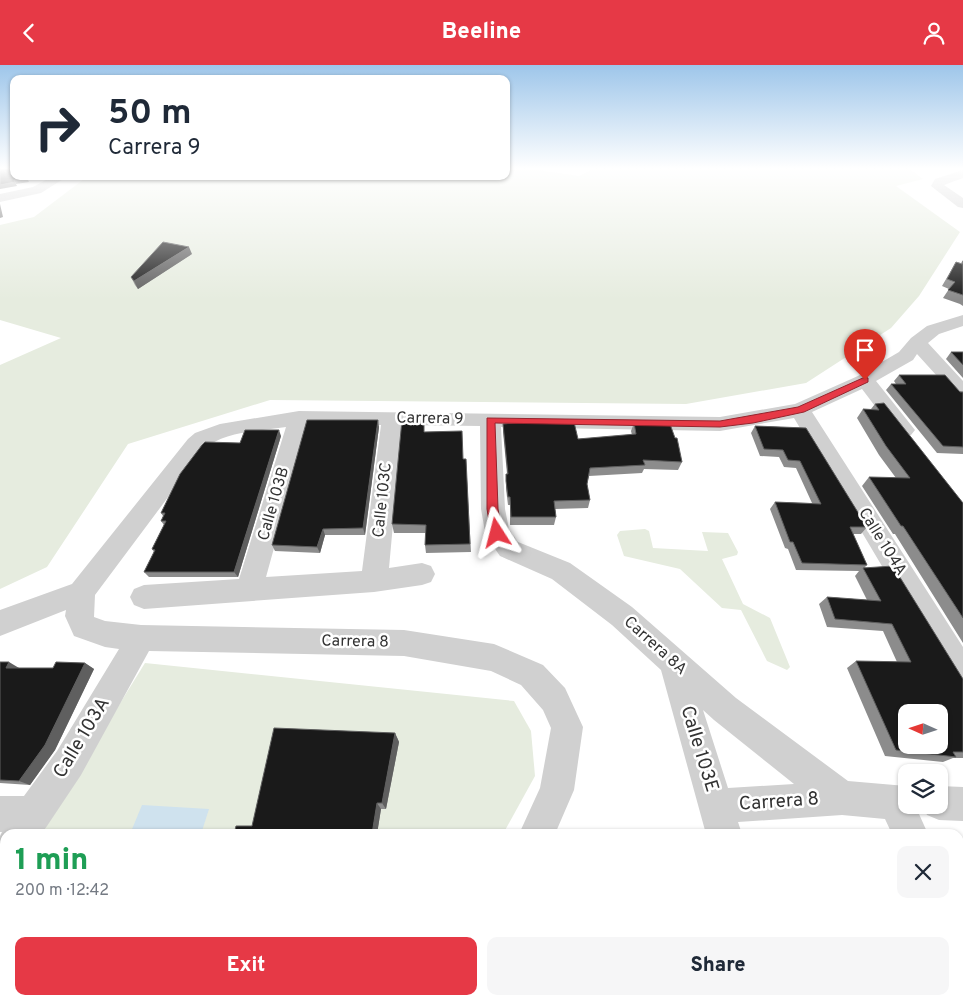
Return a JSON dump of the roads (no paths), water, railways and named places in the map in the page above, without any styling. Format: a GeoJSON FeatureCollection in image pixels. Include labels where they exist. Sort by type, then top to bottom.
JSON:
{"type":"FeatureCollection","features":[{"type":"Feature","properties":{"kind":"street","name":"Carrera 9"},"geometry":{"type":"LineString","coordinates":[[82,592],[196,444],[203,438],[220,431],[299,418],[720,424],[753,420],[800,410],[865,380],[906,356],[917,342],[933,330],[963,320]]}},
{"type":"Feature","properties":{"kind":"street"},"geometry":{"type":"LineString","coordinates":[[917,342],[963,393]]}},
{"type":"Feature","properties":{"kind":"street"},"geometry":{"type":"LineString","coordinates":[[865,380],[918,447]]}},
{"type":"Feature","properties":{"kind":"street","name":"Calle 104A"},"geometry":{"type":"LineString","coordinates":[[800,410],[963,674]]}},
{"type":"Feature","properties":{"kind":"street","name":"Calle 103B"},"geometry":{"type":"LineString","coordinates":[[249,590],[299,418]]}},
{"type":"Feature","properties":{"kind":"street","name":"Calle 103C"},"geometry":{"type":"LineString","coordinates":[[374,581],[392,418]]}},
{"type":"Feature","properties":{"kind":"street","name":"Carrera 8A"},"geometry":{"type":"LineString","coordinates":[[490,420],[493,509],[497,533],[509,549],[562,571],[622,616],[725,709],[790,761]]}},
{"type":"Feature","properties":{"kind":"street"},"geometry":{"type":"LineString","coordinates":[[144,597],[374,581],[422,574]]}},
{"type":"Feature","properties":{"kind":"street"},"geometry":{"type":"LineString","coordinates":[[0,623],[82,592]]}},
{"type":"Feature","properties":{"kind":"street","name":"Carrera 8"},"geometry":{"type":"LineString","coordinates":[[82,592],[79,616],[84,627],[105,634],[141,638],[404,643],[494,658],[532,675],[554,699],[567,727],[557,790],[539,829]]}},
{"type":"Feature","properties":{"kind":"street","name":"Calle 103A"},"geometry":{"type":"LineString","coordinates":[[27,824],[69,763],[141,638]]}},
{"type":"Feature","properties":{"kind":"street","name":"Calle 103E"},"geometry":{"type":"LineString","coordinates":[[674,664],[720,820]]}},
{"type":"Feature","properties":{"kind":"street","name":"Carrera 8"},"geometry":{"type":"LineString","coordinates":[[790,761],[842,798],[898,812]]}},
{"type":"Feature","properties":{"kind":"street","name":"Carrera 8"},"geometry":{"type":"LineString","coordinates":[[720,820],[842,798]]}},
{"type":"Feature","properties":{"kind":"street"},"geometry":{"type":"LineString","coordinates":[[948,803],[963,804]]}},
{"type":"Feature","properties":{"kind":"street"},"geometry":{"type":"LineString","coordinates":[[0,814],[27,824]]}},
{"type":"Feature","properties":{"kind":"water"},"geometry":{"type":"Polygon","coordinates":[[[142,805],[209,809],[203,829],[132,829],[142,805]]]}}]}
